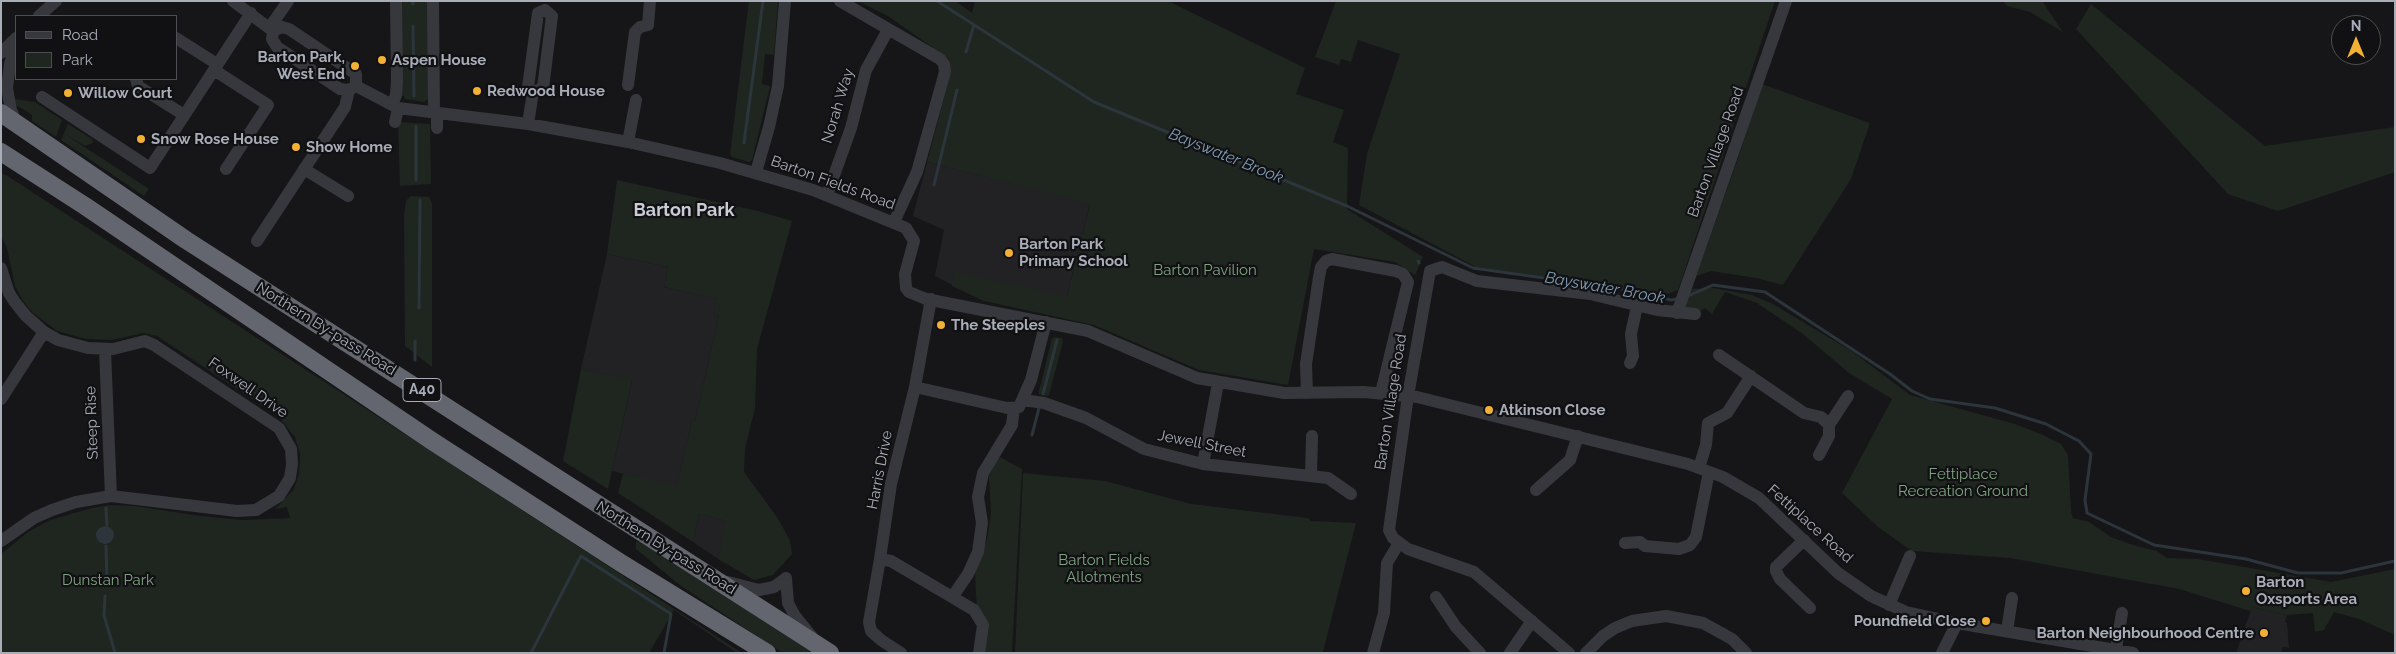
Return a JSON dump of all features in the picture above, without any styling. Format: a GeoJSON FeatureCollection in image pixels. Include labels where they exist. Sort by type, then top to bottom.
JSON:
{"type":"FeatureCollection","features":[{"type":"Feature","properties":{"kind":"highway","name":"Northern By-pass Road"},"geometry":{"type":"LineString","coordinates":[[1,113],[186,240],[826,650]]}},
{"type":"Feature","properties":{"kind":"highway","name":"Northern By-pass Road"},"geometry":{"type":"LineString","coordinates":[[1,152],[432,441],[621,563],[767,653]]}},
{"type":"Feature","properties":{"kind":"street","name":"Barton Fields Road"},"geometry":{"type":"LineString","coordinates":[[233,1],[272,29],[289,29],[356,74],[352,88]]}},
{"type":"Feature","properties":{"kind":"street"},"geometry":{"type":"LineString","coordinates":[[272,29],[288,1]]}},
{"type":"Feature","properties":{"kind":"street"},"geometry":{"type":"LineString","coordinates":[[395,122],[397,80],[396,1]]}},
{"type":"Feature","properties":{"kind":"street"},"geometry":{"type":"LineString","coordinates":[[433,1],[437,128]]}},
{"type":"Feature","properties":{"kind":"street"},"geometry":{"type":"LineString","coordinates":[[628,85],[635,32],[640,27],[648,25],[650,1]]}},
{"type":"Feature","properties":{"kind":"street"},"geometry":{"type":"LineString","coordinates":[[756,172],[778,86],[785,1]]}},
{"type":"Feature","properties":{"kind":"street"},"geometry":{"type":"LineString","coordinates":[[840,1],[940,59],[944,64],[945,72],[917,172],[894,222]]}},
{"type":"Feature","properties":{"kind":"street","name":"Barton Village Road"},"geometry":{"type":"LineString","coordinates":[[1678,309],[1786,1]]}},
{"type":"Feature","properties":{"kind":"street"},"geometry":{"type":"LineString","coordinates":[[39,15],[52,2]]}},
{"type":"Feature","properties":{"kind":"street"},"geometry":{"type":"LineString","coordinates":[[528,124],[533,92],[528,87],[538,13],[546,6]]}},
{"type":"Feature","properties":{"kind":"street"},"geometry":{"type":"LineString","coordinates":[[42,97],[150,168],[251,13]]}},
{"type":"Feature","properties":{"kind":"street","name":"Barton Fields Road"},"geometry":{"type":"LineString","coordinates":[[272,29],[272,39],[277,47],[340,89],[352,88],[395,106],[528,124],[628,142],[756,172],[827,195],[894,222],[906,228],[914,241],[905,274],[906,288],[910,292],[932,300],[1088,331],[1197,378],[1218,383],[1284,393],[1381,393],[1408,396]]}},
{"type":"Feature","properties":{"kind":"street","name":"Norah Way"},"geometry":{"type":"LineString","coordinates":[[827,195],[851,128],[866,70],[888,30]]}},
{"type":"Feature","properties":{"kind":"street"},"geometry":{"type":"LineString","coordinates":[[15,39],[6,51],[10,64],[7,88],[11,110],[16,123]]}},
{"type":"Feature","properties":{"kind":"street"},"geometry":{"type":"LineString","coordinates":[[178,39],[268,106],[226,169]]}},
{"type":"Feature","properties":{"kind":"street"},"geometry":{"type":"LineString","coordinates":[[137,80],[138,86],[184,115]]}},
{"type":"Feature","properties":{"kind":"street"},"geometry":{"type":"LineString","coordinates":[[257,241],[345,107],[352,88]]}},
{"type":"Feature","properties":{"kind":"street"},"geometry":{"type":"LineString","coordinates":[[628,142],[636,100]]}},
{"type":"Feature","properties":{"kind":"street"},"geometry":{"type":"LineString","coordinates":[[1,142],[29,170]]}},
{"type":"Feature","properties":{"kind":"street"},"geometry":{"type":"LineString","coordinates":[[304,169],[348,196]]}},
{"type":"Feature","properties":{"kind":"street"},"geometry":{"type":"LineString","coordinates":[[1307,393],[1306,364],[1319,277],[1321,267],[1326,261],[1332,259],[1396,271],[1403,274],[1408,282],[1381,393]]}},
{"type":"Feature","properties":{"kind":"street","name":"Barton Village Road"},"geometry":{"type":"LineString","coordinates":[[1399,543],[1392,538],[1389,522],[1408,396],[1430,271],[1434,268],[1442,267],[1477,281],[1590,294],[1637,306],[1678,309],[1695,314]]}},
{"type":"Feature","properties":{"kind":"street","name":"Foxwell Drive"},"geometry":{"type":"LineString","coordinates":[[1,268],[5,295],[44,332],[58,340],[79,347],[105,350],[145,341],[154,344],[279,428],[291,449],[292,464],[290,478],[279,496],[262,508],[250,512],[111,496],[76,502],[52,510],[34,518],[1,541]]}},
{"type":"Feature","properties":{"kind":"street","name":"Harris Drive"},"geometry":{"type":"LineString","coordinates":[[901,653],[871,631],[869,622],[891,484],[915,387],[932,300]]}},
{"type":"Feature","properties":{"kind":"street"},"geometry":{"type":"LineString","coordinates":[[1634,359],[1631,334],[1637,306]]}},
{"type":"Feature","properties":{"kind":"street"},"geometry":{"type":"LineString","coordinates":[[952,596],[968,574],[978,552],[982,523],[978,497],[983,473],[1012,425],[1018,404],[1031,380],[1046,322]]}},
{"type":"Feature","properties":{"kind":"street"},"geometry":{"type":"LineString","coordinates":[[1,399],[44,332]]}},
{"type":"Feature","properties":{"kind":"street","name":"Steep Rise"},"geometry":{"type":"LineString","coordinates":[[105,350],[111,496]]}},
{"type":"Feature","properties":{"kind":"street"},"geometry":{"type":"LineString","coordinates":[[1719,355],[1804,413],[1821,417],[1829,425]]}},
{"type":"Feature","properties":{"kind":"street"},"geometry":{"type":"LineString","coordinates":[[1626,543],[1640,542],[1645,546],[1679,549],[1694,542],[1704,470],[1708,423],[1727,414],[1751,376]]}},
{"type":"Feature","properties":{"kind":"street"},"geometry":{"type":"LineString","coordinates":[[1203,464],[1218,383]]}},
{"type":"Feature","properties":{"kind":"street","name":"Jewell Street"},"geometry":{"type":"LineString","coordinates":[[915,387],[1018,404],[1044,403],[1086,418],[1144,450],[1203,464],[1328,478],[1351,494]]}},
{"type":"Feature","properties":{"kind":"street","name":"Fettiplace Road"},"geometry":{"type":"LineString","coordinates":[[1408,396],[1578,436],[1704,470],[1736,484],[1759,498],[1845,578],[1890,605],[1924,617],[2007,631],[2078,648],[2116,649],[2133,653]]}},
{"type":"Feature","properties":{"kind":"street"},"geometry":{"type":"LineString","coordinates":[[1819,455],[1830,436],[1829,425],[1848,396]]}},
{"type":"Feature","properties":{"kind":"street"},"geometry":{"type":"LineString","coordinates":[[1311,476],[1312,436]]}},
{"type":"Feature","properties":{"kind":"street"},"geometry":{"type":"LineString","coordinates":[[1536,490],[1570,460],[1578,436]]}},
{"type":"Feature","properties":{"kind":"street"},"geometry":{"type":"LineString","coordinates":[[1804,540],[1776,567],[1776,570],[1780,579],[1810,608]]}},
{"type":"Feature","properties":{"kind":"street"},"geometry":{"type":"LineString","coordinates":[[1373,653],[1384,613],[1387,563],[1399,543],[1428,558],[1470,569],[1569,653]]}},
{"type":"Feature","properties":{"kind":"street"},"geometry":{"type":"LineString","coordinates":[[1890,605],[1910,556]]}},
{"type":"Feature","properties":{"kind":"street"},"geometry":{"type":"LineString","coordinates":[[880,559],[890,561],[974,610],[983,626],[979,653]]}},
{"type":"Feature","properties":{"kind":"street"},"geometry":{"type":"LineString","coordinates":[[712,577],[748,589],[759,590],[774,587],[786,578],[788,602],[794,616],[826,650]]}},
{"type":"Feature","properties":{"kind":"street"},"geometry":{"type":"LineString","coordinates":[[1436,597],[1456,628],[1480,653]]}},
{"type":"Feature","properties":{"kind":"street"},"geometry":{"type":"LineString","coordinates":[[2007,631],[2012,598]]}},
{"type":"Feature","properties":{"kind":"street"},"geometry":{"type":"LineString","coordinates":[[2116,649],[2122,613]]}},
{"type":"Feature","properties":{"kind":"street"},"geometry":{"type":"LineString","coordinates":[[1586,653],[1603,636],[1615,628],[1632,621],[1666,616],[1703,623],[1732,639],[1746,653]]}},
{"type":"Feature","properties":{"kind":"street"},"geometry":{"type":"LineString","coordinates":[[1510,653],[1532,621]]}},
{"type":"Feature","properties":{"kind":"street"},"geometry":{"type":"LineString","coordinates":[[1942,653],[1957,623]]}},
{"type":"Feature","properties":{"kind":"shaded area","name":"Barton Park Primary School"},"geometry":{"type":"Polygon","coordinates":[[[927,162],[1090,203],[1067,296],[984,301],[935,276],[944,230],[913,216],[927,162]]]}},
{"type":"Feature","properties":{"kind":"shaded area"},"geometry":{"type":"Polygon","coordinates":[[[607,254],[668,267],[664,287],[718,299],[714,314],[719,315],[695,421],[692,420],[677,486],[612,471],[632,381],[581,369],[607,254]]]}},
{"type":"Feature","properties":{"kind":"shaded area"},"geometry":{"type":"Polygon","coordinates":[[[699,514],[727,521],[718,559],[693,542],[699,514]]]}},
{"type":"Feature","properties":{"kind":"shaded area"},"geometry":{"type":"Polygon","coordinates":[[[105,526],[113,531],[114,535],[109,543],[105,544],[97,539],[96,535],[101,527],[105,526]]]}},
{"type":"Feature","properties":{"kind":"shaded area","name":"Barton Neighbourhood Centre"},"geometry":{"type":"Polygon","coordinates":[[[2252,607],[2287,615],[2285,622],[2287,623],[2289,648],[2283,647],[2281,653],[2236,653],[2252,607]]]}},
{"type":"Feature","properties":{"kind":"green space"},"geometry":{"type":"Polygon","coordinates":[[[399,1],[429,1],[428,99],[424,102],[405,99],[404,96],[400,96],[399,1]]]}},
{"type":"Feature","properties":{"kind":"green space"},"geometry":{"type":"Polygon","coordinates":[[[749,1],[778,1],[774,55],[765,54],[762,84],[770,86],[752,160],[749,162],[732,157],[730,154],[749,1]]]}},
{"type":"Feature","properties":{"kind":"green space","name":"Barton Pavilion"},"geometry":{"type":"Polygon","coordinates":[[[858,1],[955,1],[972,13],[975,1],[1168,1],[1305,68],[1296,94],[1344,110],[1333,142],[1348,148],[1347,209],[1423,257],[1415,275],[1395,262],[1314,249],[1288,385],[1199,370],[1094,325],[984,301],[952,286],[954,271],[1067,296],[1090,204],[927,162],[948,83],[949,59],[888,16],[858,1]]]}},
{"type":"Feature","properties":{"kind":"green space"},"geometry":{"type":"Polygon","coordinates":[[[1336,1],[1775,1],[1678,290],[1668,294],[1476,267],[1359,205],[1367,154],[1400,54],[1358,40],[1351,62],[1341,59],[1339,65],[1315,57],[1336,1]]]}},
{"type":"Feature","properties":{"kind":"green space"},"geometry":{"type":"Polygon","coordinates":[[[2003,1],[2042,1],[2063,32],[2030,12],[2007,6],[2003,1]]]}},
{"type":"Feature","properties":{"kind":"green space"},"geometry":{"type":"Polygon","coordinates":[[[2091,4],[2265,146],[2395,127],[2395,172],[2278,211],[2228,194],[2076,29],[2091,4]]]}},
{"type":"Feature","properties":{"kind":"green space"},"geometry":{"type":"Polygon","coordinates":[[[1762,84],[1870,123],[1851,179],[1783,285],[1756,278],[1711,271],[1696,276],[1741,150],[1762,84]]]}},
{"type":"Feature","properties":{"kind":"green space"},"geometry":{"type":"Polygon","coordinates":[[[15,99],[35,102],[62,120],[56,137],[32,121],[32,115],[14,105],[15,99]]]}},
{"type":"Feature","properties":{"kind":"green space"},"geometry":{"type":"Polygon","coordinates":[[[398,122],[430,124],[431,184],[400,186],[398,122]]]}},
{"type":"Feature","properties":{"kind":"green space"},"geometry":{"type":"Polygon","coordinates":[[[68,124],[92,139],[93,143],[85,146],[66,135],[149,189],[144,196],[61,140],[68,124]]]}},
{"type":"Feature","properties":{"kind":"green space","name":"Dunstan Park"},"geometry":{"type":"Polygon","coordinates":[[[1,173],[742,653],[737,653],[674,610],[649,653],[1,653],[1,554],[28,532],[50,520],[109,505],[135,506],[200,516],[243,520],[290,518],[287,507],[275,509],[294,489],[299,474],[300,454],[295,437],[278,416],[157,336],[143,333],[112,340],[86,339],[57,331],[32,312],[23,301],[15,286],[7,248],[1,236],[1,173]]]}},
{"type":"Feature","properties":{"kind":"green space"},"geometry":{"type":"Polygon","coordinates":[[[617,180],[758,211],[792,221],[757,349],[755,408],[745,449],[744,472],[779,520],[790,541],[792,554],[773,575],[754,580],[718,559],[726,521],[699,514],[693,542],[618,493],[623,473],[677,485],[692,420],[695,421],[719,315],[714,314],[717,299],[664,287],[668,267],[607,254],[617,180]]]}},
{"type":"Feature","properties":{"kind":"green space"},"geometry":{"type":"Polygon","coordinates":[[[410,196],[429,197],[432,203],[432,367],[405,346],[404,215],[406,201],[410,196]]]}},
{"type":"Feature","properties":{"kind":"green space","name":"Fettiplace Recreation Ground"},"geometry":{"type":"Polygon","coordinates":[[[1713,288],[1752,295],[1773,304],[1853,352],[1910,395],[2015,424],[2061,444],[2068,455],[2071,512],[2073,518],[2089,522],[2111,537],[2157,551],[2167,558],[2198,559],[2331,582],[2395,569],[2395,635],[2359,619],[2334,612],[2324,630],[2315,632],[2313,613],[2287,615],[2252,607],[2250,611],[2179,589],[2010,558],[1912,551],[1878,527],[1842,493],[1892,399],[1849,373],[1803,334],[1757,303],[1725,292],[1712,314],[1705,308],[1700,311],[1685,310],[1688,289],[1713,288]]]}},
{"type":"Feature","properties":{"kind":"green space"},"geometry":{"type":"Polygon","coordinates":[[[1052,338],[1062,338],[1063,342],[1049,395],[1046,396],[1039,394],[1039,391],[1052,338]]]}},
{"type":"Feature","properties":{"kind":"green space"},"geometry":{"type":"Polygon","coordinates":[[[581,369],[632,380],[608,489],[563,461],[581,369]]]}},
{"type":"Feature","properties":{"kind":"green space"},"geometry":{"type":"Polygon","coordinates":[[[1000,457],[1022,469],[1012,653],[979,653],[975,573],[987,539],[991,513],[989,476],[994,462],[1000,457]]]}},
{"type":"Feature","properties":{"kind":"green space","name":"Barton Fields Allotments"},"geometry":{"type":"Polygon","coordinates":[[[1023,473],[1105,481],[1191,504],[1308,518],[1311,521],[1356,523],[1323,652],[1015,653],[1023,473]]]}},
{"type":"Feature","properties":{"kind":"green space"},"geometry":{"type":"Polygon","coordinates":[[[636,542],[643,542],[820,653],[783,653],[681,586],[636,549],[636,542]]]}},
{"type":"Feature","properties":{"kind":"waterway"},"geometry":{"type":"LineString","coordinates":[[744,143],[763,1]]}},
{"type":"Feature","properties":{"kind":"waterway","name":"Bayswater Brook"},"geometry":{"type":"LineString","coordinates":[[937,1],[1094,102],[1347,206],[1473,268],[1630,290],[1671,300],[1677,299]]}},
{"type":"Feature","properties":{"kind":"waterway"},"geometry":{"type":"LineString","coordinates":[[966,52],[974,25]]}},
{"type":"Feature","properties":{"kind":"waterway"},"geometry":{"type":"LineString","coordinates":[[413,26],[414,96]]}},
{"type":"Feature","properties":{"kind":"waterway"},"geometry":{"type":"LineString","coordinates":[[934,185],[957,90]]}},
{"type":"Feature","properties":{"kind":"waterway"},"geometry":{"type":"LineString","coordinates":[[416,126],[416,180]]}},
{"type":"Feature","properties":{"kind":"waterway"},"geometry":{"type":"LineString","coordinates":[[419,308],[420,200]]}},
{"type":"Feature","properties":{"kind":"waterway","name":"Bayswater Brook"},"geometry":{"type":"LineString","coordinates":[[1688,296],[1713,285],[1765,292],[1890,374],[1912,391],[1930,399],[1995,408],[2046,424],[2079,441],[2091,454],[2085,500],[2087,513],[2154,545],[2246,559],[2298,573],[2341,573],[2395,561]]}},
{"type":"Feature","properties":{"kind":"waterway"},"geometry":{"type":"LineString","coordinates":[[1043,394],[1057,340]]}},
{"type":"Feature","properties":{"kind":"waterway"},"geometry":{"type":"LineString","coordinates":[[415,341],[415,360]]}},
{"type":"Feature","properties":{"kind":"waterway"},"geometry":{"type":"LineString","coordinates":[[1032,435],[1039,408]]}},
{"type":"Feature","properties":{"kind":"waterway"},"geometry":{"type":"LineString","coordinates":[[106,508],[107,525]]}},
{"type":"Feature","properties":{"kind":"waterway"},"geometry":{"type":"LineString","coordinates":[[106,546],[107,580]]}},
{"type":"Feature","properties":{"kind":"waterway"},"geometry":{"type":"LineString","coordinates":[[531,653],[581,556],[671,614],[664,653]]}},
{"type":"Feature","properties":{"kind":"waterway"},"geometry":{"type":"LineString","coordinates":[[105,596],[104,615],[115,653]]}},
{"type":"Feature","properties":{"kind":"place","name":"Aspen House"},"geometry":{"type":"Point","coordinates":[382,60]}},
{"type":"Feature","properties":{"kind":"place","name":"Barton Park, West End"},"geometry":{"type":"Point","coordinates":[355,66]}},
{"type":"Feature","properties":{"kind":"place","name":"Redwood House"},"geometry":{"type":"Point","coordinates":[477,91]}},
{"type":"Feature","properties":{"kind":"place","name":"Willow Court"},"geometry":{"type":"Point","coordinates":[68,93]}},
{"type":"Feature","properties":{"kind":"place","name":"Snow Rose House"},"geometry":{"type":"Point","coordinates":[141,139]}},
{"type":"Feature","properties":{"kind":"place","name":"Show Home"},"geometry":{"type":"Point","coordinates":[296,147]}},
{"type":"Feature","properties":{"kind":"place","name":"Barton Park Primary School"},"geometry":{"type":"Point","coordinates":[1009,253]}},
{"type":"Feature","properties":{"kind":"place","name":"The Steeples"},"geometry":{"type":"Point","coordinates":[941,325]}},
{"type":"Feature","properties":{"kind":"place","name":"Atkinson Close"},"geometry":{"type":"Point","coordinates":[1489,410]}},
{"type":"Feature","properties":{"kind":"place","name":"Barton Oxsports Area"},"geometry":{"type":"Point","coordinates":[2246,591]}},
{"type":"Feature","properties":{"kind":"place","name":"Poundfield Close"},"geometry":{"type":"Point","coordinates":[1986,621]}},
{"type":"Feature","properties":{"kind":"place","name":"Barton Neighbourhood Centre"},"geometry":{"type":"Point","coordinates":[2264,633]}},
{"type":"Feature","properties":{"kind":"district","name":"Barton Park"},"geometry":{"type":"Point","coordinates":[684,211]}}]}
